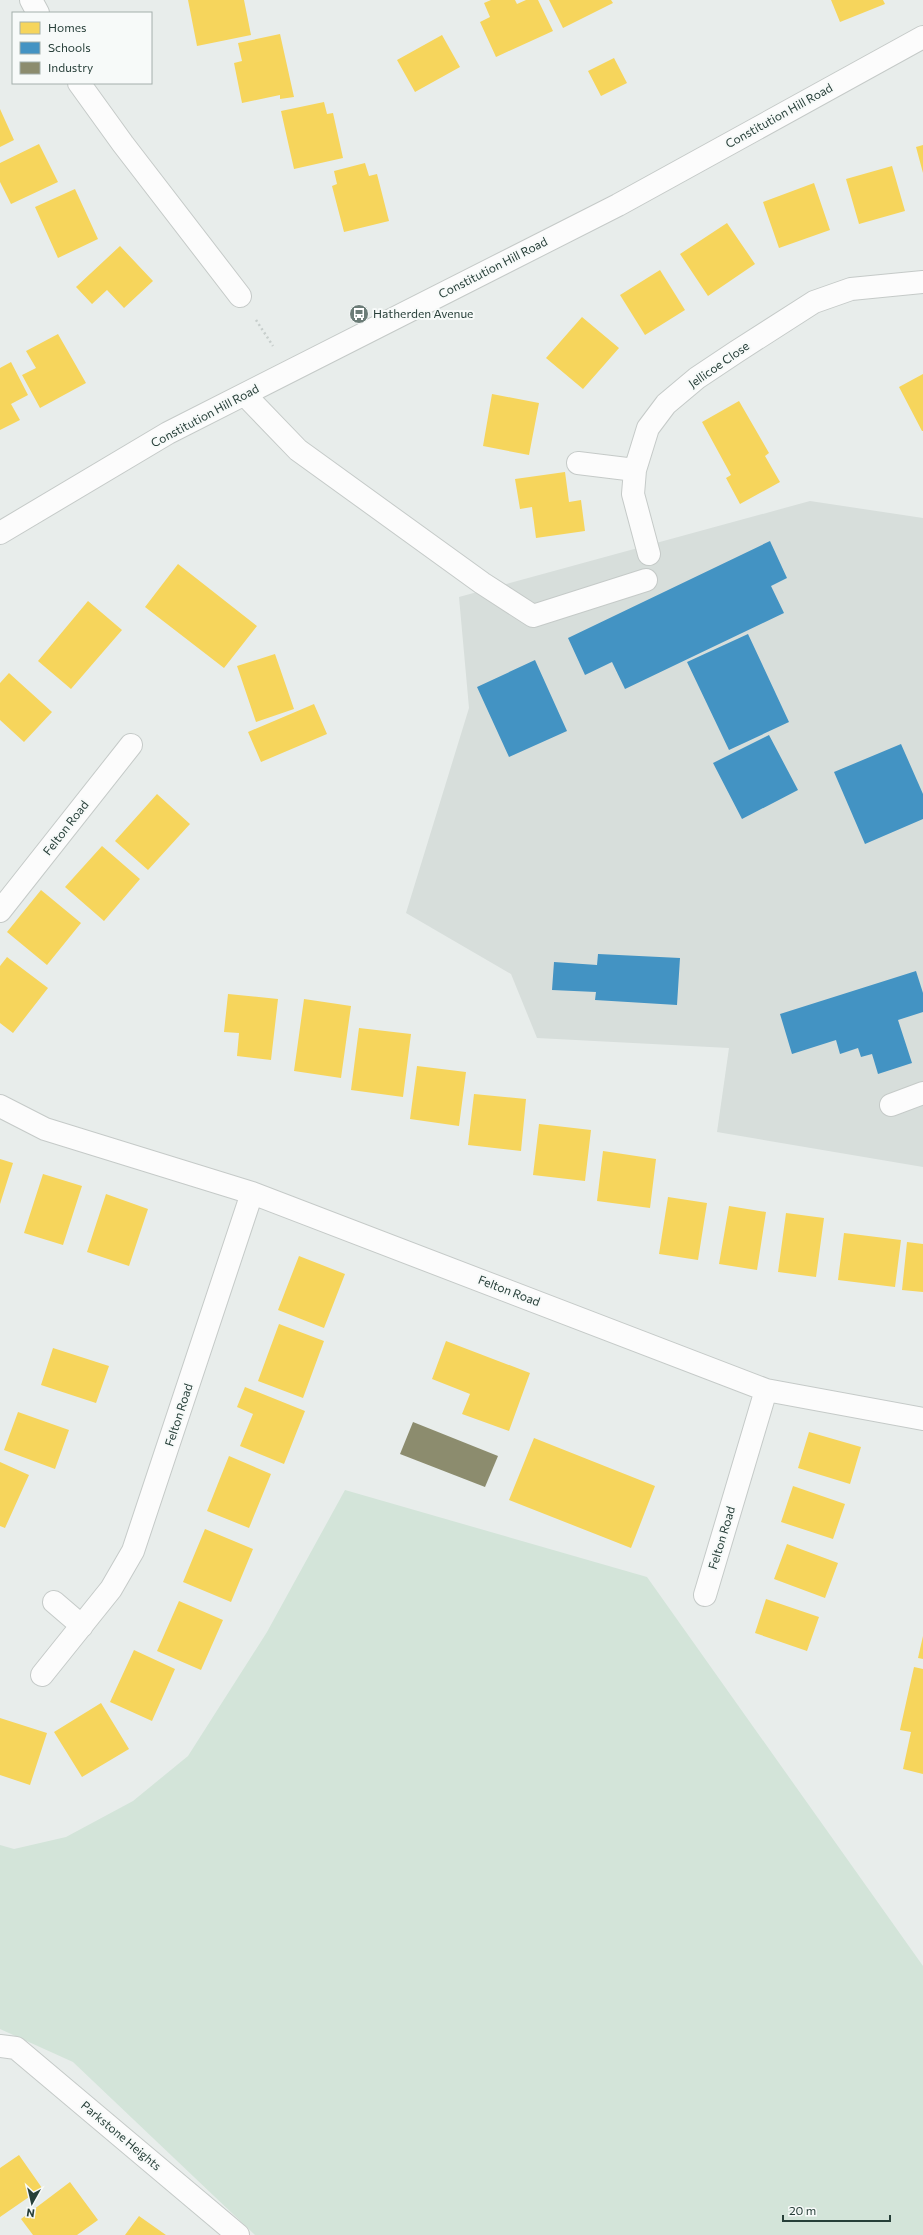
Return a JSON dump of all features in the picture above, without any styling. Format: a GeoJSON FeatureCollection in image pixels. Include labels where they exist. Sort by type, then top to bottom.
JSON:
{"type":"FeatureCollection","features":[{"type":"Feature","properties":{"kind":"street"},"geometry":{"type":"LineString","coordinates":[[31,0],[37,12]]}},
{"type":"Feature","properties":{"kind":"street","name":"Constitution Hill Road"},"geometry":{"type":"LineString","coordinates":[[0,533],[168,434],[618,205],[923,37]]}},
{"type":"Feature","properties":{"kind":"street"},"geometry":{"type":"LineString","coordinates":[[80,84],[123,144],[240,296]]}},
{"type":"Feature","properties":{"kind":"street","name":"Jellicoe Close"},"geometry":{"type":"LineString","coordinates":[[649,554],[633,494],[635,470],[648,428],[666,404],[698,378],[814,302],[851,289],[923,282]]}},
{"type":"Feature","properties":{"kind":"street"},"geometry":{"type":"LineString","coordinates":[[245,395],[298,450],[482,583],[533,616],[646,580]]}},
{"type":"Feature","properties":{"kind":"street"},"geometry":{"type":"LineString","coordinates":[[578,463],[635,470]]}},
{"type":"Feature","properties":{"kind":"street","name":"Felton Road"},"geometry":{"type":"LineString","coordinates":[[0,911],[132,745]]}},
{"type":"Feature","properties":{"kind":"street"},"geometry":{"type":"LineString","coordinates":[[891,1105],[923,1093]]}},
{"type":"Feature","properties":{"kind":"street","name":"Felton Road"},"geometry":{"type":"LineString","coordinates":[[0,1106],[45,1130],[252,1193],[766,1390],[923,1419]]}},
{"type":"Feature","properties":{"kind":"street","name":"Felton Road"},"geometry":{"type":"LineString","coordinates":[[42,1675],[111,1589],[133,1551],[252,1193]]}},
{"type":"Feature","properties":{"kind":"street","name":"Felton Road"},"geometry":{"type":"LineString","coordinates":[[705,1595],[766,1390]]}},
{"type":"Feature","properties":{"kind":"street"},"geometry":{"type":"LineString","coordinates":[[54,1602],[82,1626]]}},
{"type":"Feature","properties":{"kind":"street","name":"Parkstone Heights"},"geometry":{"type":"LineString","coordinates":[[0,2046],[16,2048],[238,2235]]}},
{"type":"Feature","properties":{"kind":"path"},"geometry":{"type":"LineString","coordinates":[[240,296],[290,372]]}},
{"type":"Feature","properties":{"kind":"shaded area"},"geometry":{"type":"Polygon","coordinates":[[[810,501],[923,518],[923,1167],[717,1132],[729,1048],[537,1038],[511,974],[406,913],[469,708],[459,597],[810,501]]]}},
{"type":"Feature","properties":{"kind":"green space"},"geometry":{"type":"Polygon","coordinates":[[[345,1490],[647,1577],[923,1966],[923,2235],[255,2235],[73,2062],[0,2029],[0,1845],[14,1849],[66,1837],[133,1801],[188,1756],[267,1632],[345,1490]]]}},
{"type":"Feature","properties":{"kind":"building: Homes"},"geometry":{"type":"Polygon","coordinates":[[[188,0],[244,0],[251,35],[197,46],[188,0]]]}},
{"type":"Feature","properties":{"kind":"building: Homes"},"geometry":{"type":"Polygon","coordinates":[[[491,0],[515,0],[517,4],[526,0],[538,0],[553,31],[496,57],[480,22],[490,17],[484,3],[491,0]]]}},
{"type":"Feature","properties":{"kind":"building: Homes"},"geometry":{"type":"Polygon","coordinates":[[[549,0],[611,0],[613,3],[563,28],[549,0]]]}},
{"type":"Feature","properties":{"kind":"building: Homes"},"geometry":{"type":"Polygon","coordinates":[[[831,0],[883,0],[885,4],[840,22],[831,0]]]}},
{"type":"Feature","properties":{"kind":"building: Homes"},"geometry":{"type":"Polygon","coordinates":[[[280,34],[294,97],[280,99],[280,95],[242,103],[234,63],[242,61],[238,43],[280,34]]]}},
{"type":"Feature","properties":{"kind":"building: Homes"},"geometry":{"type":"Polygon","coordinates":[[[442,35],[460,67],[415,92],[397,60],[442,35]]]}},
{"type":"Feature","properties":{"kind":"building: Homes"},"geometry":{"type":"Polygon","coordinates":[[[614,58],[627,83],[601,96],[588,71],[614,58]]]}},
{"type":"Feature","properties":{"kind":"building: Homes"},"geometry":{"type":"Polygon","coordinates":[[[324,102],[327,114],[333,113],[343,158],[294,169],[281,111],[324,102]]]}},
{"type":"Feature","properties":{"kind":"building: Homes"},"geometry":{"type":"Polygon","coordinates":[[[0,109],[14,140],[0,147],[0,109]]]}},
{"type":"Feature","properties":{"kind":"building: Homes"},"geometry":{"type":"Polygon","coordinates":[[[39,144],[58,182],[11,204],[0,182],[0,163],[39,144]]]}},
{"type":"Feature","properties":{"kind":"building: Homes"},"geometry":{"type":"Polygon","coordinates":[[[923,145],[923,173],[916,147],[923,145]]]}},
{"type":"Feature","properties":{"kind":"building: Homes"},"geometry":{"type":"Polygon","coordinates":[[[365,163],[369,176],[377,174],[389,221],[344,232],[332,186],[337,184],[334,171],[365,163]]]}},
{"type":"Feature","properties":{"kind":"building: Homes"},"geometry":{"type":"Polygon","coordinates":[[[892,166],[905,211],[859,224],[846,179],[892,166]]]}},
{"type":"Feature","properties":{"kind":"building: Homes"},"geometry":{"type":"Polygon","coordinates":[[[814,183],[830,230],[779,248],[763,202],[814,183]]]}},
{"type":"Feature","properties":{"kind":"building: Homes"},"geometry":{"type":"Polygon","coordinates":[[[75,189],[98,239],[58,258],[35,207],[75,189]]]}},
{"type":"Feature","properties":{"kind":"building: Homes"},"geometry":{"type":"Polygon","coordinates":[[[727,223],[755,264],[708,296],[680,254],[727,223]]]}},
{"type":"Feature","properties":{"kind":"building: Homes"},"geometry":{"type":"Polygon","coordinates":[[[120,246],[153,281],[124,308],[107,290],[92,304],[76,287],[120,246]]]}},
{"type":"Feature","properties":{"kind":"building: Homes"},"geometry":{"type":"Polygon","coordinates":[[[660,270],[685,310],[645,335],[620,295],[660,270]]]}},
{"type":"Feature","properties":{"kind":"building: Homes"},"geometry":{"type":"Polygon","coordinates":[[[582,317],[619,348],[583,389],[546,358],[582,317]]]}},
{"type":"Feature","properties":{"kind":"building: Homes"},"geometry":{"type":"Polygon","coordinates":[[[58,334],[86,383],[40,408],[22,375],[36,368],[26,351],[58,334]]]}},
{"type":"Feature","properties":{"kind":"building: Homes"},"geometry":{"type":"Polygon","coordinates":[[[11,362],[28,395],[11,404],[20,420],[0,430],[0,368],[11,362]]]}},
{"type":"Feature","properties":{"kind":"building: Homes"},"geometry":{"type":"Polygon","coordinates":[[[923,374],[923,431],[922,431],[899,387],[923,374]]]}},
{"type":"Feature","properties":{"kind":"building: Homes"},"geometry":{"type":"Polygon","coordinates":[[[492,394],[539,403],[529,455],[483,446],[492,394]]]}},
{"type":"Feature","properties":{"kind":"building: Homes"},"geometry":{"type":"Polygon","coordinates":[[[739,401],[769,453],[765,456],[780,482],[740,504],[726,478],[731,475],[702,422],[739,401]]]}},
{"type":"Feature","properties":{"kind":"building: Homes"},"geometry":{"type":"Polygon","coordinates":[[[565,472],[569,502],[581,500],[585,531],[536,538],[532,507],[520,509],[515,479],[565,472]]]}},
{"type":"Feature","properties":{"kind":"building: Homes"},"geometry":{"type":"Polygon","coordinates":[[[178,564],[257,626],[224,668],[145,607],[178,564]]]}},
{"type":"Feature","properties":{"kind":"building: Homes"},"geometry":{"type":"Polygon","coordinates":[[[88,601],[122,630],[71,689],[38,661],[88,601]]]}},
{"type":"Feature","properties":{"kind":"building: Homes"},"geometry":{"type":"Polygon","coordinates":[[[275,654],[294,709],[256,722],[237,666],[275,654]]]}},
{"type":"Feature","properties":{"kind":"building: Homes"},"geometry":{"type":"Polygon","coordinates":[[[9,673],[52,712],[24,742],[0,720],[0,683],[9,673]]]}},
{"type":"Feature","properties":{"kind":"building: Homes"},"geometry":{"type":"Polygon","coordinates":[[[314,704],[327,734],[261,762],[248,732],[314,704]]]}},
{"type":"Feature","properties":{"kind":"building: Homes"},"geometry":{"type":"Polygon","coordinates":[[[157,794],[190,824],[148,870],[115,841],[157,794]]]}},
{"type":"Feature","properties":{"kind":"building: Homes"},"geometry":{"type":"Polygon","coordinates":[[[102,846],[140,879],[104,921],[65,887],[102,846]]]}},
{"type":"Feature","properties":{"kind":"building: Homes"},"geometry":{"type":"Polygon","coordinates":[[[41,890],[81,923],[47,965],[7,932],[41,890]]]}},
{"type":"Feature","properties":{"kind":"building: Homes"},"geometry":{"type":"Polygon","coordinates":[[[7,957],[48,988],[13,1033],[0,1023],[0,966],[7,957]]]}},
{"type":"Feature","properties":{"kind":"building: Homes"},"geometry":{"type":"Polygon","coordinates":[[[228,994],[278,999],[271,1060],[237,1056],[239,1033],[224,1032],[228,994]]]}},
{"type":"Feature","properties":{"kind":"building: Homes"},"geometry":{"type":"Polygon","coordinates":[[[304,999],[351,1006],[341,1078],[294,1071],[304,999]]]}},
{"type":"Feature","properties":{"kind":"building: Homes"},"geometry":{"type":"Polygon","coordinates":[[[359,1028],[411,1034],[403,1097],[351,1090],[359,1028]]]}},
{"type":"Feature","properties":{"kind":"building: Homes"},"geometry":{"type":"Polygon","coordinates":[[[417,1066],[466,1072],[459,1126],[410,1119],[417,1066]]]}},
{"type":"Feature","properties":{"kind":"building: Homes"},"geometry":{"type":"Polygon","coordinates":[[[474,1094],[526,1099],[521,1151],[468,1145],[474,1094]]]}},
{"type":"Feature","properties":{"kind":"building: Homes"},"geometry":{"type":"Polygon","coordinates":[[[539,1124],[591,1130],[585,1181],[533,1175],[539,1124]]]}},
{"type":"Feature","properties":{"kind":"building: Homes"},"geometry":{"type":"Polygon","coordinates":[[[603,1151],[656,1159],[650,1208],[597,1201],[603,1151]]]}},
{"type":"Feature","properties":{"kind":"building: Homes"},"geometry":{"type":"Polygon","coordinates":[[[0,1159],[13,1163],[0,1204],[0,1159]]]}},
{"type":"Feature","properties":{"kind":"building: Homes"},"geometry":{"type":"Polygon","coordinates":[[[43,1174],[82,1186],[63,1245],[24,1233],[43,1174]]]}},
{"type":"Feature","properties":{"kind":"building: Homes"},"geometry":{"type":"Polygon","coordinates":[[[106,1194],[148,1209],[129,1266],[87,1252],[106,1194]]]}},
{"type":"Feature","properties":{"kind":"building: Homes"},"geometry":{"type":"Polygon","coordinates":[[[668,1197],[707,1203],[698,1260],[659,1254],[668,1197]]]}},
{"type":"Feature","properties":{"kind":"building: Homes"},"geometry":{"type":"Polygon","coordinates":[[[729,1206],[766,1212],[757,1270],[719,1264],[729,1206]]]}},
{"type":"Feature","properties":{"kind":"building: Homes"},"geometry":{"type":"Polygon","coordinates":[[[786,1213],[824,1218],[816,1277],[778,1272],[786,1213]]]}},
{"type":"Feature","properties":{"kind":"building: Homes"},"geometry":{"type":"Polygon","coordinates":[[[844,1233],[901,1240],[895,1287],[838,1280],[844,1233]]]}},
{"type":"Feature","properties":{"kind":"building: Homes"},"geometry":{"type":"Polygon","coordinates":[[[907,1242],[923,1244],[923,1292],[902,1290],[907,1242]]]}},
{"type":"Feature","properties":{"kind":"building: Homes"},"geometry":{"type":"Polygon","coordinates":[[[299,1256],[345,1274],[324,1328],[278,1310],[299,1256]]]}},
{"type":"Feature","properties":{"kind":"building: Homes"},"geometry":{"type":"Polygon","coordinates":[[[279,1324],[324,1341],[303,1398],[258,1381],[279,1324]]]}},
{"type":"Feature","properties":{"kind":"building: Homes"},"geometry":{"type":"Polygon","coordinates":[[[446,1341],[530,1373],[509,1431],[462,1414],[470,1394],[432,1379],[446,1341]]]}},
{"type":"Feature","properties":{"kind":"building: Homes"},"geometry":{"type":"Polygon","coordinates":[[[53,1348],[109,1366],[96,1403],[41,1385],[53,1348]]]}},
{"type":"Feature","properties":{"kind":"building: Homes"},"geometry":{"type":"Polygon","coordinates":[[[245,1387],[305,1411],[284,1464],[240,1446],[253,1414],[237,1407],[245,1387]]]}},
{"type":"Feature","properties":{"kind":"building: Homes"},"geometry":{"type":"Polygon","coordinates":[[[18,1412],[69,1430],[55,1469],[4,1450],[18,1412]]]}},
{"type":"Feature","properties":{"kind":"building: Homes"},"geometry":{"type":"Polygon","coordinates":[[[809,1432],[861,1447],[850,1484],[798,1468],[809,1432]]]}},
{"type":"Feature","properties":{"kind":"building: Homes"},"geometry":{"type":"Polygon","coordinates":[[[534,1438],[655,1486],[631,1548],[509,1500],[534,1438]]]}},
{"type":"Feature","properties":{"kind":"building: Homes"},"geometry":{"type":"Polygon","coordinates":[[[229,1456],[271,1474],[249,1528],[207,1511],[229,1456]]]}},
{"type":"Feature","properties":{"kind":"building: Homes"},"geometry":{"type":"Polygon","coordinates":[[[0,1462],[29,1475],[5,1528],[0,1526],[0,1462]]]}},
{"type":"Feature","properties":{"kind":"building: Homes"},"geometry":{"type":"Polygon","coordinates":[[[793,1486],[845,1504],[833,1539],[781,1522],[793,1486]]]}},
{"type":"Feature","properties":{"kind":"building: Homes"},"geometry":{"type":"Polygon","coordinates":[[[205,1529],[253,1549],[231,1602],[183,1582],[205,1529]]]}},
{"type":"Feature","properties":{"kind":"building: Homes"},"geometry":{"type":"Polygon","coordinates":[[[787,1544],[838,1563],[825,1598],[774,1579],[787,1544]]]}},
{"type":"Feature","properties":{"kind":"building: Homes"},"geometry":{"type":"Polygon","coordinates":[[[766,1599],[819,1617],[807,1651],[755,1633],[766,1599]]]}},
{"type":"Feature","properties":{"kind":"building: Homes"},"geometry":{"type":"Polygon","coordinates":[[[179,1601],[223,1620],[201,1670],[157,1651],[179,1601]]]}},
{"type":"Feature","properties":{"kind":"building: Homes"},"geometry":{"type":"Polygon","coordinates":[[[923,1636],[923,1659],[918,1658],[923,1636]]]}},
{"type":"Feature","properties":{"kind":"building: Homes"},"geometry":{"type":"Polygon","coordinates":[[[134,1650],[175,1669],[152,1721],[110,1702],[134,1650]]]}},
{"type":"Feature","properties":{"kind":"building: Homes"},"geometry":{"type":"Polygon","coordinates":[[[914,1667],[923,1669],[923,1774],[903,1769],[911,1732],[900,1730],[914,1667]]]}},
{"type":"Feature","properties":{"kind":"building: Homes"},"geometry":{"type":"Polygon","coordinates":[[[101,1703],[129,1749],[82,1777],[54,1732],[101,1703]]]}},
{"type":"Feature","properties":{"kind":"building: Homes"},"geometry":{"type":"Polygon","coordinates":[[[0,1718],[47,1733],[30,1785],[0,1775],[0,1718]]]}},
{"type":"Feature","properties":{"kind":"building: Homes"},"geometry":{"type":"Polygon","coordinates":[[[19,2155],[42,2188],[0,2217],[0,2168],[19,2155]]]}},
{"type":"Feature","properties":{"kind":"building: Homes"},"geometry":{"type":"Polygon","coordinates":[[[70,2182],[98,2220],[77,2235],[33,2235],[21,2219],[70,2182]]]}},
{"type":"Feature","properties":{"kind":"building: Homes"},"geometry":{"type":"Polygon","coordinates":[[[139,2216],[166,2235],[125,2235],[139,2216]]]}},
{"type":"Feature","properties":{"kind":"building: Schools"},"geometry":{"type":"Polygon","coordinates":[[[770,541],[787,578],[771,586],[784,613],[625,689],[612,662],[585,675],[568,638],[770,541]]]}},
{"type":"Feature","properties":{"kind":"building: Schools"},"geometry":{"type":"Polygon","coordinates":[[[748,634],[789,722],[729,750],[687,662],[748,634]]]}},
{"type":"Feature","properties":{"kind":"building: Schools"},"geometry":{"type":"Polygon","coordinates":[[[535,660],[567,731],[509,757],[477,687],[535,660]]]}},
{"type":"Feature","properties":{"kind":"building: Schools"},"geometry":{"type":"Polygon","coordinates":[[[769,735],[798,790],[742,819],[713,763],[769,735]]]}},
{"type":"Feature","properties":{"kind":"building: Schools"},"geometry":{"type":"Polygon","coordinates":[[[901,744],[923,794],[923,819],[865,844],[834,772],[901,744]]]}},
{"type":"Feature","properties":{"kind":"building: Schools"},"geometry":{"type":"Polygon","coordinates":[[[598,954],[680,958],[677,1005],[595,1000],[596,992],[552,990],[554,962],[597,965],[598,954]]]}},
{"type":"Feature","properties":{"kind":"building: Schools"},"geometry":{"type":"Polygon","coordinates":[[[916,971],[923,993],[923,1012],[898,1020],[912,1063],[878,1074],[872,1054],[861,1057],[858,1048],[840,1054],[836,1040],[792,1054],[780,1014],[916,971]]]}},
{"type":"Feature","properties":{"kind":"building: Industry"},"geometry":{"type":"Polygon","coordinates":[[[413,1422],[498,1456],[485,1487],[400,1454],[413,1422]]]}},
{"type":"Feature","properties":{"kind":"place","name":"Hatherden Avenue"},"geometry":{"type":"Point","coordinates":[359,314]}}]}
